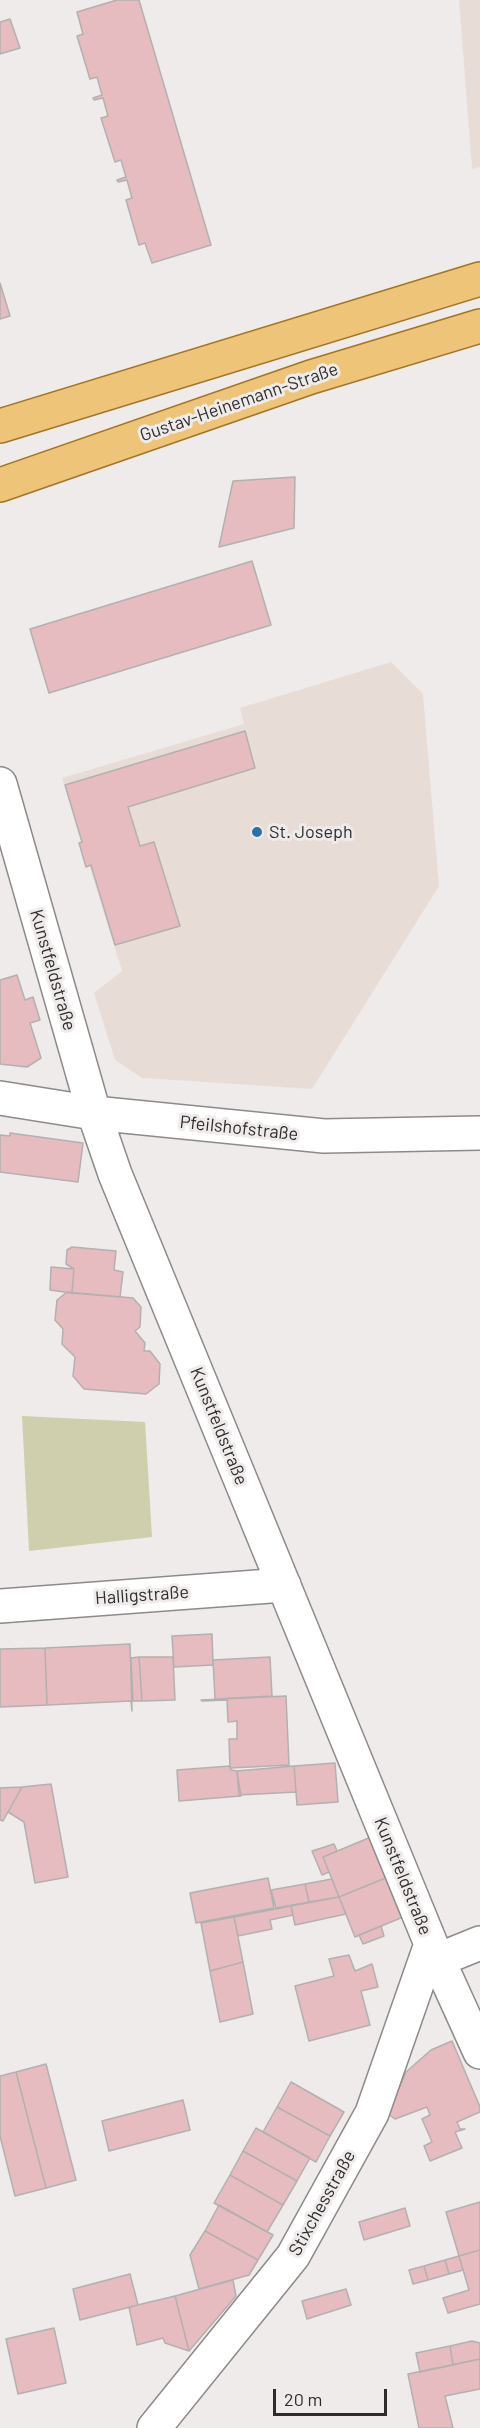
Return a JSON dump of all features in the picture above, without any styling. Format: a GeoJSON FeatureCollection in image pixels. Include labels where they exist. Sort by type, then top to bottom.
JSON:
{"type":"FeatureCollection","features":[{"type":"Feature","properties":{"kind":"main road"},"geometry":{"type":"LineString","coordinates":[[0,426],[480,279]]}},
{"type":"Feature","properties":{"kind":"main road","name":"Gustav-Heinemann-Straße"},"geometry":{"type":"LineString","coordinates":[[0,485],[311,377],[480,326]]}},
{"type":"Feature","properties":{"kind":"street","name":"Kunstfeldstraße"},"geometry":{"type":"LineString","coordinates":[[0,784],[94,1113],[115,1174],[434,1952],[480,2052]]}},
{"type":"Feature","properties":{"kind":"street","name":"Pfeilshofstraße"},"geometry":{"type":"LineString","coordinates":[[0,1098],[94,1113],[324,1136],[480,1133]]}},
{"type":"Feature","properties":{"kind":"street","name":"Halligstraße"},"geometry":{"type":"LineString","coordinates":[[0,1606],[284,1585]]}},
{"type":"Feature","properties":{"kind":"street"},"geometry":{"type":"LineString","coordinates":[[434,1952],[480,1943]]}},
{"type":"Feature","properties":{"kind":"street","name":"Stixchesstraße"},"geometry":{"type":"LineString","coordinates":[[154,2428],[293,2256],[372,2114],[434,1952]]}},
{"type":"Feature","properties":{"kind":"shaded area"},"geometry":{"type":"Polygon","coordinates":[[[459,0],[480,0],[480,167],[472,169],[459,0]]]}},
{"type":"Feature","properties":{"kind":"shaded area","name":"St. Joseph"},"geometry":{"type":"Polygon","coordinates":[[[391,662],[423,694],[439,886],[312,1089],[142,1078],[115,1060],[94,993],[122,971],[62,778],[244,724],[240,708],[391,662]]]}},
{"type":"Feature","properties":{"kind":"green space"},"geometry":{"type":"Polygon","coordinates":[[[22,1416],[145,1422],[152,1537],[29,1551],[22,1416]]]}},
{"type":"Feature","properties":{"kind":"building"},"geometry":{"type":"Polygon","coordinates":[[[117,0],[139,0],[211,245],[152,263],[145,243],[139,245],[126,200],[132,198],[127,180],[118,182],[117,180],[126,177],[121,160],[115,162],[101,118],[108,116],[103,98],[94,100],[93,98],[102,95],[97,77],[90,79],[77,36],[83,34],[77,12],[117,0]]]}},
{"type":"Feature","properties":{"kind":"building"},"geometry":{"type":"Polygon","coordinates":[[[10,19],[20,48],[0,54],[0,22],[10,19]]]}},
{"type":"Feature","properties":{"kind":"building"},"geometry":{"type":"Polygon","coordinates":[[[0,283],[10,316],[0,319],[0,283]]]}},
{"type":"Feature","properties":{"kind":"building"},"geometry":{"type":"Polygon","coordinates":[[[295,477],[294,528],[219,547],[233,481],[295,477]]]}},
{"type":"Feature","properties":{"kind":"building"},"geometry":{"type":"Polygon","coordinates":[[[252,561],[271,625],[49,693],[30,629],[252,561]]]}},
{"type":"Feature","properties":{"kind":"building"},"geometry":{"type":"Polygon","coordinates":[[[245,731],[255,768],[128,807],[140,846],[154,842],[180,926],[115,945],[91,865],[86,867],[79,843],[82,842],[65,785],[245,731]]]}},
{"type":"Feature","properties":{"kind":"building"},"geometry":{"type":"Polygon","coordinates":[[[17,975],[25,1000],[33,997],[40,1020],[30,1023],[41,1058],[27,1067],[0,1064],[0,980],[17,975]]]}},
{"type":"Feature","properties":{"kind":"building"},"geometry":{"type":"Polygon","coordinates":[[[10,1133],[83,1143],[78,1182],[0,1172],[0,1135],[10,1136],[10,1133]]]}},
{"type":"Feature","properties":{"kind":"building"},"geometry":{"type":"Polygon","coordinates":[[[72,1247],[116,1251],[114,1270],[123,1272],[120,1297],[72,1293],[74,1269],[66,1264],[67,1250],[72,1247]]]}},
{"type":"Feature","properties":{"kind":"building"},"geometry":{"type":"Polygon","coordinates":[[[51,1267],[74,1269],[72,1293],[50,1290],[51,1267]]]}},
{"type":"Feature","properties":{"kind":"building"},"geometry":{"type":"Polygon","coordinates":[[[67,1292],[133,1298],[141,1307],[140,1327],[135,1331],[145,1343],[144,1351],[150,1351],[160,1364],[159,1384],[146,1394],[84,1389],[73,1376],[75,1357],[62,1344],[63,1329],[55,1320],[57,1300],[67,1292]]]}},
{"type":"Feature","properties":{"kind":"building"},"geometry":{"type":"Polygon","coordinates":[[[212,1634],[213,1665],[174,1667],[172,1636],[212,1634]]]}},
{"type":"Feature","properties":{"kind":"building"},"geometry":{"type":"Polygon","coordinates":[[[130,1644],[132,1711],[131,1701],[47,1705],[45,1648],[130,1644]]]}},
{"type":"Feature","properties":{"kind":"building"},"geometry":{"type":"Polygon","coordinates":[[[45,1648],[47,1705],[0,1707],[0,1649],[45,1648]]]}},
{"type":"Feature","properties":{"kind":"building"},"geometry":{"type":"Polygon","coordinates":[[[139,1657],[142,1701],[133,1701],[131,1658],[139,1657]]]}},
{"type":"Feature","properties":{"kind":"building"},"geometry":{"type":"Polygon","coordinates":[[[139,1657],[173,1657],[175,1700],[142,1701],[139,1657]]]}},
{"type":"Feature","properties":{"kind":"building"},"geometry":{"type":"Polygon","coordinates":[[[270,1657],[272,1696],[215,1699],[213,1660],[270,1657]]]}},
{"type":"Feature","properties":{"kind":"building"},"geometry":{"type":"Polygon","coordinates":[[[286,1696],[289,1765],[230,1768],[229,1739],[237,1739],[237,1721],[228,1722],[227,1700],[201,1700],[286,1696]]]}},
{"type":"Feature","properties":{"kind":"building"},"geometry":{"type":"Polygon","coordinates":[[[335,1763],[338,1802],[297,1805],[294,1766],[335,1763]]]}},
{"type":"Feature","properties":{"kind":"building"},"geometry":{"type":"Polygon","coordinates":[[[230,1766],[231,1770],[237,1771],[241,1796],[179,1801],[177,1770],[230,1766]]]}},
{"type":"Feature","properties":{"kind":"building"},"geometry":{"type":"Polygon","coordinates":[[[294,1766],[296,1792],[239,1795],[237,1771],[294,1766]]]}},
{"type":"Feature","properties":{"kind":"building"},"geometry":{"type":"Polygon","coordinates":[[[51,1784],[68,1877],[35,1883],[24,1822],[8,1812],[22,1787],[51,1784]]]}},
{"type":"Feature","properties":{"kind":"building"},"geometry":{"type":"Polygon","coordinates":[[[22,1787],[3,1821],[0,1820],[0,1788],[22,1787]]]}},
{"type":"Feature","properties":{"kind":"building"},"geometry":{"type":"Polygon","coordinates":[[[371,1837],[388,1877],[339,1897],[323,1857],[371,1837]]]}},
{"type":"Feature","properties":{"kind":"building"},"geometry":{"type":"Polygon","coordinates":[[[334,1844],[337,1851],[323,1857],[329,1872],[322,1875],[312,1851],[334,1844]]]}},
{"type":"Feature","properties":{"kind":"building"},"geometry":{"type":"Polygon","coordinates":[[[388,1877],[403,1917],[355,1937],[339,1897],[388,1877]]]}},
{"type":"Feature","properties":{"kind":"building"},"geometry":{"type":"Polygon","coordinates":[[[268,1878],[274,1908],[196,1923],[190,1893],[268,1878]]]}},
{"type":"Feature","properties":{"kind":"building"},"geometry":{"type":"Polygon","coordinates":[[[332,1879],[339,1897],[309,1902],[305,1884],[332,1879]]]}},
{"type":"Feature","properties":{"kind":"building"},"geometry":{"type":"Polygon","coordinates":[[[305,1884],[309,1902],[276,1908],[271,1890],[305,1884]]]}},
{"type":"Feature","properties":{"kind":"building"},"geometry":{"type":"Polygon","coordinates":[[[339,1897],[346,1914],[295,1925],[291,1906],[339,1897]]]}},
{"type":"Feature","properties":{"kind":"building"},"geometry":{"type":"Polygon","coordinates":[[[291,1906],[293,1915],[270,1920],[272,1929],[238,1936],[234,1917],[291,1906]]]}},
{"type":"Feature","properties":{"kind":"building"},"geometry":{"type":"Polygon","coordinates":[[[234,1917],[243,1962],[210,1971],[201,1923],[234,1917]]]}},
{"type":"Feature","properties":{"kind":"building"},"geometry":{"type":"Polygon","coordinates":[[[381,1926],[384,1936],[363,1944],[359,1935],[381,1926]]]}},
{"type":"Feature","properties":{"kind":"building"},"geometry":{"type":"Polygon","coordinates":[[[349,1955],[355,1971],[372,1964],[378,1987],[361,1991],[370,2025],[309,2041],[295,1986],[334,1976],[329,1959],[349,1955]]]}},
{"type":"Feature","properties":{"kind":"building"},"geometry":{"type":"Polygon","coordinates":[[[243,1962],[253,2014],[220,2022],[210,1971],[243,1962]]]}},
{"type":"Feature","properties":{"kind":"building"},"geometry":{"type":"Polygon","coordinates":[[[452,2041],[480,2107],[480,2112],[457,2122],[460,2129],[465,2129],[455,2132],[462,2148],[430,2161],[424,2146],[432,2142],[422,2119],[430,2115],[427,2107],[395,2119],[388,2114],[406,2072],[431,2050],[452,2041]]]}},
{"type":"Feature","properties":{"kind":"building"},"geometry":{"type":"Polygon","coordinates":[[[46,2064],[76,2180],[46,2188],[16,2072],[46,2064]]]}},
{"type":"Feature","properties":{"kind":"building"},"geometry":{"type":"Polygon","coordinates":[[[16,2072],[46,2188],[15,2196],[0,2136],[0,2076],[16,2072]]]}},
{"type":"Feature","properties":{"kind":"building"},"geometry":{"type":"Polygon","coordinates":[[[291,2082],[344,2112],[330,2136],[277,2107],[291,2082]]]}},
{"type":"Feature","properties":{"kind":"building"},"geometry":{"type":"Polygon","coordinates":[[[183,2100],[190,2130],[109,2151],[102,2121],[183,2100]]]}},
{"type":"Feature","properties":{"kind":"building"},"geometry":{"type":"Polygon","coordinates":[[[277,2107],[330,2136],[316,2162],[263,2132],[277,2107]]]}},
{"type":"Feature","properties":{"kind":"building"},"geometry":{"type":"Polygon","coordinates":[[[256,2128],[310,2158],[297,2181],[243,2151],[256,2128]]]}},
{"type":"Feature","properties":{"kind":"building"},"geometry":{"type":"Polygon","coordinates":[[[243,2151],[297,2181],[283,2205],[230,2175],[243,2151]]]}},
{"type":"Feature","properties":{"kind":"building"},"geometry":{"type":"Polygon","coordinates":[[[230,2175],[283,2205],[267,2232],[214,2203],[230,2175]]]}},
{"type":"Feature","properties":{"kind":"building"},"geometry":{"type":"Polygon","coordinates":[[[480,2202],[480,2250],[459,2256],[446,2212],[480,2202]]]}},
{"type":"Feature","properties":{"kind":"building"},"geometry":{"type":"Polygon","coordinates":[[[219,2205],[273,2235],[258,2260],[205,2231],[219,2205]]]}},
{"type":"Feature","properties":{"kind":"building"},"geometry":{"type":"Polygon","coordinates":[[[405,2208],[410,2226],[364,2240],[359,2222],[405,2208]]]}},
{"type":"Feature","properties":{"kind":"building"},"geometry":{"type":"Polygon","coordinates":[[[205,2231],[258,2260],[249,2275],[199,2289],[190,2255],[205,2231]]]}},
{"type":"Feature","properties":{"kind":"building"},"geometry":{"type":"Polygon","coordinates":[[[480,2250],[480,2304],[448,2313],[443,2298],[469,2290],[459,2256],[480,2250]]]}},
{"type":"Feature","properties":{"kind":"building"},"geometry":{"type":"Polygon","coordinates":[[[459,2256],[463,2270],[449,2274],[445,2260],[459,2256]]]}},
{"type":"Feature","properties":{"kind":"building"},"geometry":{"type":"Polygon","coordinates":[[[445,2260],[449,2274],[428,2280],[424,2266],[445,2260]]]}},
{"type":"Feature","properties":{"kind":"building"},"geometry":{"type":"Polygon","coordinates":[[[424,2266],[428,2280],[413,2284],[409,2270],[424,2266]]]}},
{"type":"Feature","properties":{"kind":"building"},"geometry":{"type":"Polygon","coordinates":[[[130,2274],[138,2305],[80,2320],[73,2289],[130,2274]]]}},
{"type":"Feature","properties":{"kind":"building"},"geometry":{"type":"Polygon","coordinates":[[[233,2280],[236,2296],[189,2351],[175,2296],[233,2280]]]}},
{"type":"Feature","properties":{"kind":"building"},"geometry":{"type":"Polygon","coordinates":[[[346,2289],[351,2305],[307,2319],[302,2301],[346,2289]]]}},
{"type":"Feature","properties":{"kind":"building"},"geometry":{"type":"Polygon","coordinates":[[[175,2296],[189,2351],[165,2343],[163,2338],[137,2345],[129,2307],[175,2296]]]}},
{"type":"Feature","properties":{"kind":"building"},"geometry":{"type":"Polygon","coordinates":[[[54,2328],[66,2383],[18,2394],[6,2339],[54,2328]]]}},
{"type":"Feature","properties":{"kind":"building"},"geometry":{"type":"Polygon","coordinates":[[[472,2341],[480,2343],[480,2359],[453,2365],[450,2346],[472,2341]]]}},
{"type":"Feature","properties":{"kind":"building"},"geometry":{"type":"Polygon","coordinates":[[[450,2346],[453,2365],[420,2372],[416,2353],[450,2346]]]}},
{"type":"Feature","properties":{"kind":"building"},"geometry":{"type":"Polygon","coordinates":[[[480,2359],[480,2389],[445,2396],[453,2428],[419,2428],[408,2374],[480,2359]]]}},
{"type":"Feature","properties":{"kind":"place","name":"St. Joseph"},"geometry":{"type":"Point","coordinates":[257,832]}}]}
